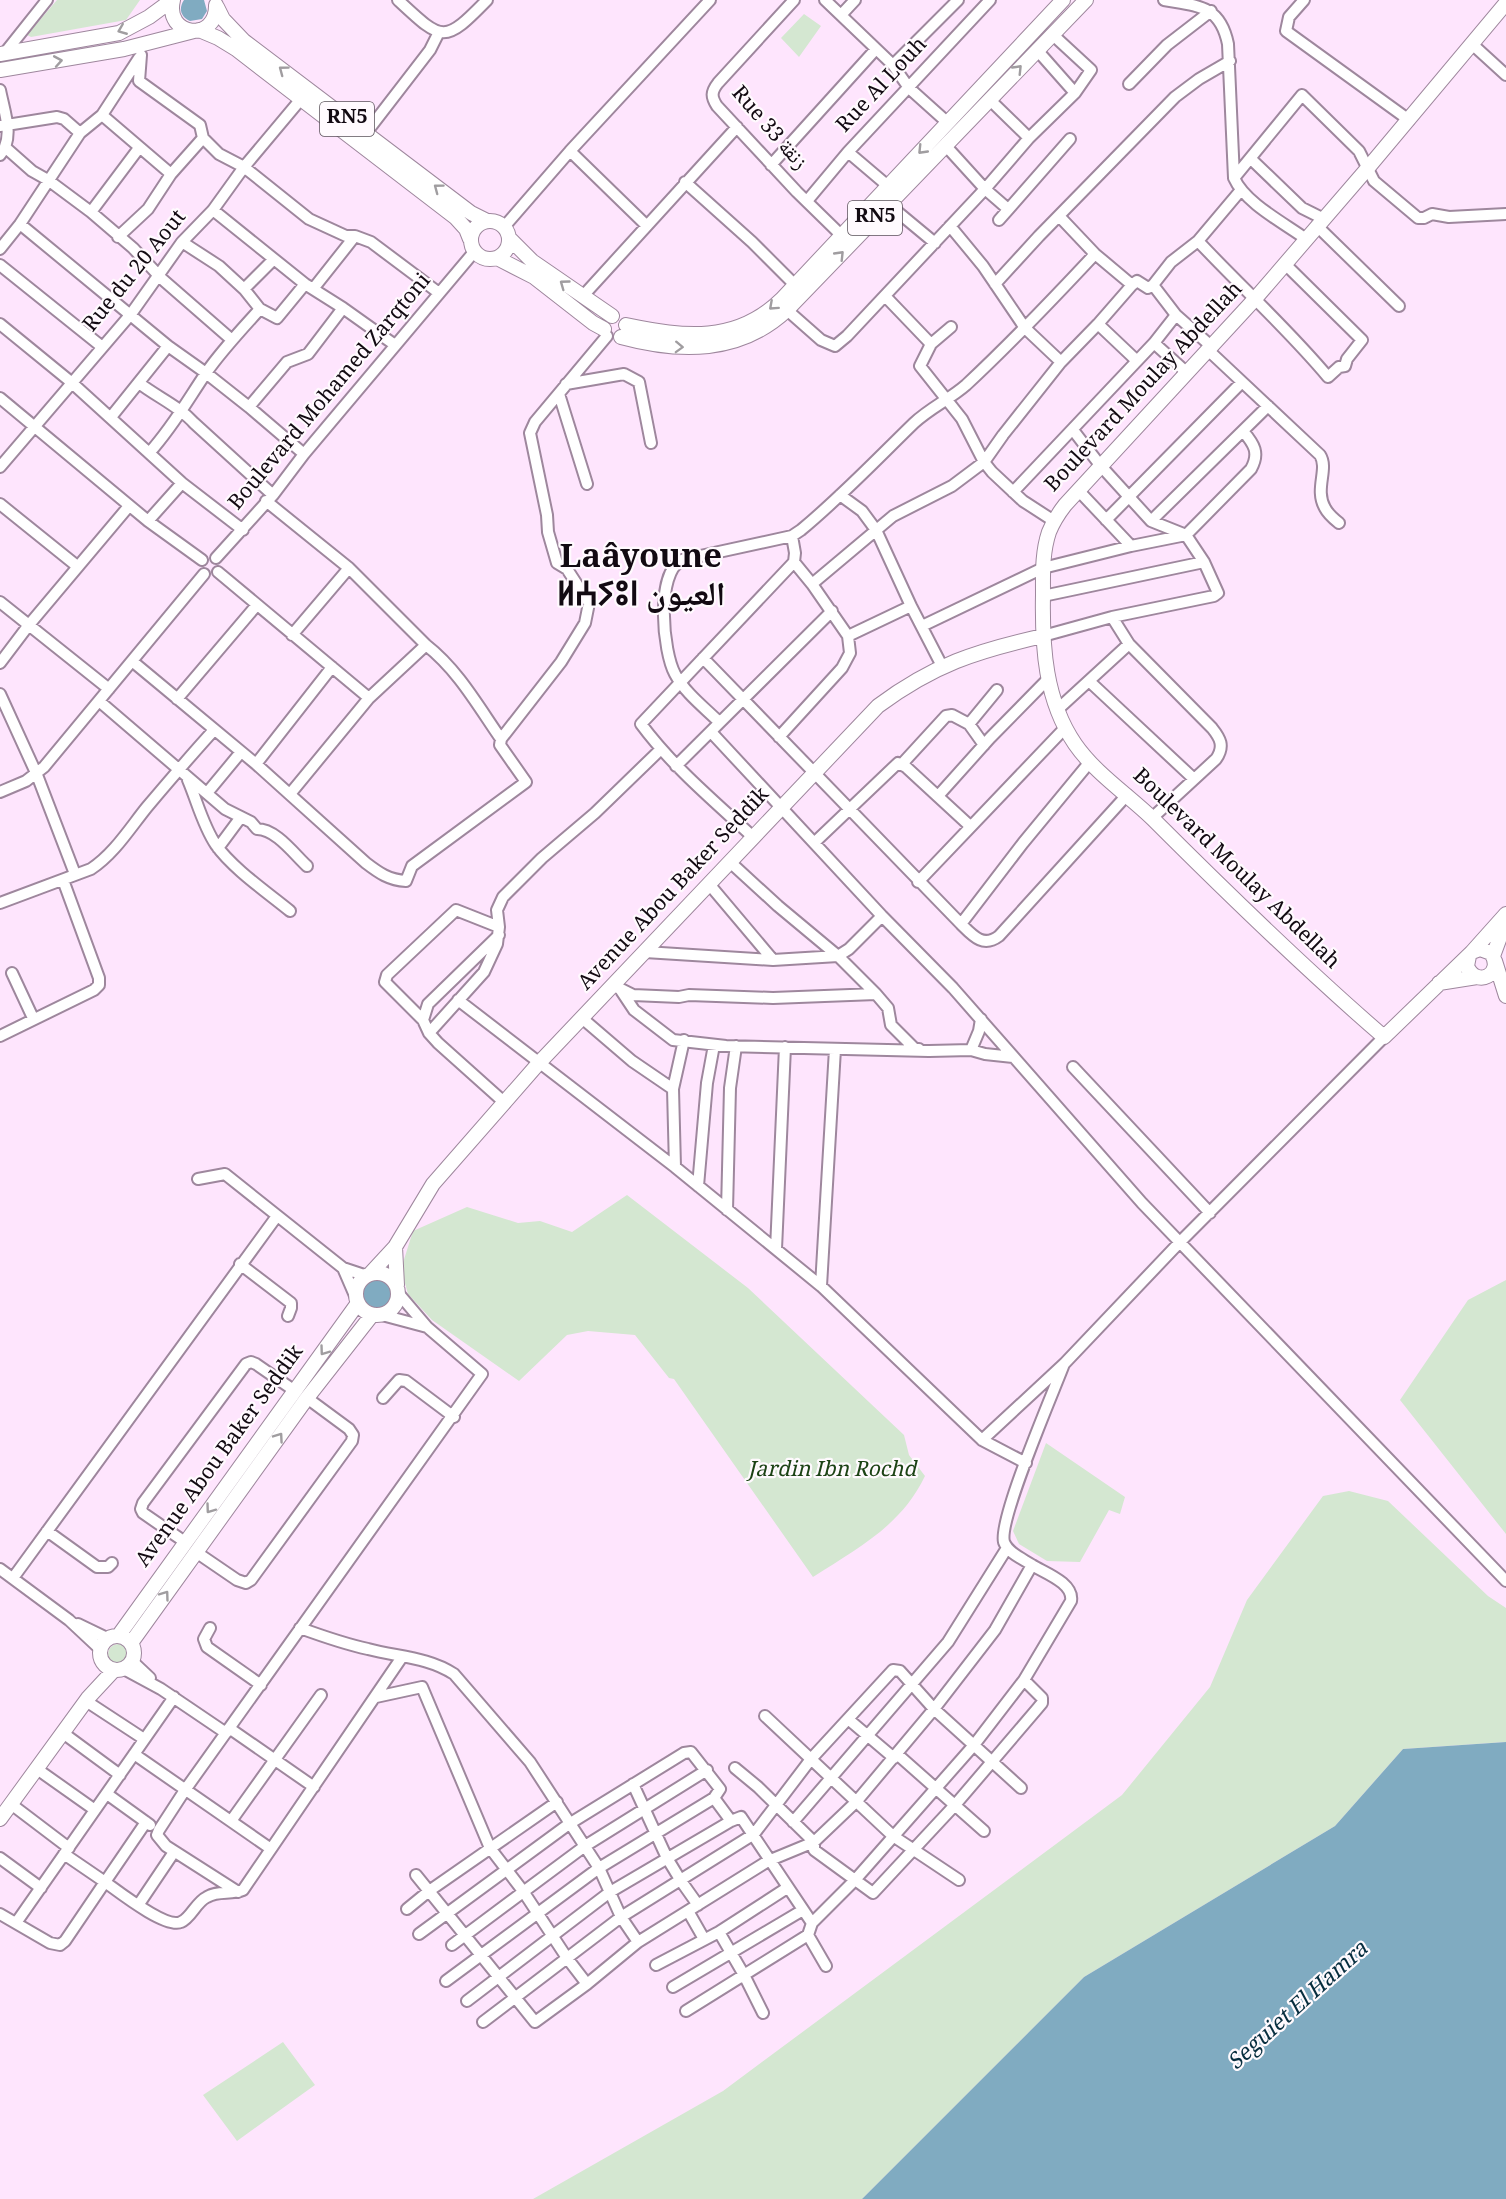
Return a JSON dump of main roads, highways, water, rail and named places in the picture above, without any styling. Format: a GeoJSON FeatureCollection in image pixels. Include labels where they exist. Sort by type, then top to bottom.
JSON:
{"type":"FeatureCollection","features":[{"type":"Feature","properties":{"kind":"main road","name":"RN5"},"geometry":{"type":"LineString","coordinates":[[172,0],[172,14],[175,21],[186,30],[196,31],[227,43],[456,218],[466,229],[472,245],[484,259],[497,258],[534,278],[592,323],[614,332],[674,347],[722,345],[756,333],[787,310],[1086,0]]}},
{"type":"Feature","properties":{"kind":"main road","name":"RN5"},"geometry":{"type":"LineString","coordinates":[[2,54],[118,33],[149,17],[172,0]]}},
{"type":"Feature","properties":{"kind":"main road","name":"RN5"},"geometry":{"type":"LineString","coordinates":[[614,332],[720,333],[756,320],[774,307],[948,123],[1059,1]]}},
{"type":"Feature","properties":{"kind":"main road","name":"Boulevard Moulay Abdellah"},"geometry":{"type":"LineString","coordinates":[[1439,983],[1384,1037],[1337,996],[1152,818],[1089,763],[1065,728],[1048,679],[1043,636],[1043,568],[1047,540],[1054,520],[1078,490],[1254,300],[1506,3]]}},
{"type":"Feature","properties":{"kind":"main road","name":"RN5"},"geometry":{"type":"LineString","coordinates":[[196,31],[210,24],[214,19],[216,4]]}},
{"type":"Feature","properties":{"kind":"main road","name":"RN5"},"geometry":{"type":"LineString","coordinates":[[216,4],[223,19],[244,40],[471,213],[487,221],[499,223],[532,261],[582,297],[612,316],[619,317],[614,332]]}},
{"type":"Feature","properties":{"kind":"main road"},"geometry":{"type":"LineString","coordinates":[[0,70],[124,49],[196,31]]}},
{"type":"Feature","properties":{"kind":"main road"},"geometry":{"type":"LineString","coordinates":[[472,245],[476,227],[487,221]]}},
{"type":"Feature","properties":{"kind":"main road"},"geometry":{"type":"LineString","coordinates":[[497,258],[506,250],[506,232]]}},
{"type":"Feature","properties":{"kind":"main road","name":"Avenue Abou Baker Seddik"},"geometry":{"type":"LineString","coordinates":[[368,1275],[395,1247],[433,1184],[538,1064],[617,988],[645,952],[878,706],[895,693],[942,666],[975,653],[1043,636]]}},
{"type":"Feature","properties":{"kind":"main road"},"geometry":{"type":"LineString","coordinates":[[1439,983],[1470,954],[1506,914]]}},
{"type":"Feature","properties":{"kind":"main road"},"geometry":{"type":"LineString","coordinates":[[1439,983],[1479,977],[1492,972],[1506,921]]}},
{"type":"Feature","properties":{"kind":"main road"},"geometry":{"type":"LineString","coordinates":[[1484,950],[1494,959],[1506,996],[1469,971],[1467,961],[1470,954],[1484,950]]}},
{"type":"Feature","properties":{"kind":"main road"},"geometry":{"type":"LineString","coordinates":[[395,1247],[398,1289],[396,1305],[377,1315],[366,1312],[357,1300],[358,1285],[368,1275],[382,1273],[393,1280],[398,1289]]}},
{"type":"Feature","properties":{"kind":"main road","name":"Avenue Abou Baker Seddik"},"geometry":{"type":"LineString","coordinates":[[111,1645],[196,1552],[301,1395],[357,1300]]}},
{"type":"Feature","properties":{"kind":"main road","name":"Avenue Abou Baker Seddik"},"geometry":{"type":"LineString","coordinates":[[87,1700],[111,1645],[185,1542],[301,1395],[377,1315]]}},
{"type":"Feature","properties":{"kind":"main road"},"geometry":{"type":"LineString","coordinates":[[111,1645],[134,1649],[123,1667],[106,1666],[111,1645]]}},
{"type":"Feature","properties":{"kind":"main road","name":"Avenue Abou Baker Seddik"},"geometry":{"type":"LineString","coordinates":[[0,1819],[87,1700],[123,1667]]}},
{"type":"Feature","properties":{"kind":"water"},"geometry":{"type":"Polygon","coordinates":[[[184,0],[204,0],[207,11],[202,19],[190,21],[184,17],[181,10],[184,0]]]}},
{"type":"Feature","properties":{"kind":"water"},"geometry":{"type":"Polygon","coordinates":[[[378,1278],[389,1282],[393,1293],[389,1304],[378,1308],[367,1304],[363,1293],[367,1282],[378,1278]]]}},
{"type":"Feature","properties":{"kind":"water","name":"Seguiet El Hamra"},"geometry":{"type":"Polygon","coordinates":[[[1506,1742],[1506,2199],[862,2199],[1084,1977],[1335,1826],[1403,1749],[1506,1742]]]}},
{"type":"Feature","properties":{"kind":"district","name":"Laâyoune ⵍⵄⵢⵓⵏ العيون"},"geometry":{"type":"Point","coordinates":[641,579]}},
{"type":"Feature","properties":{"kind":"park label","name":"Jardin Ibn Rochd"},"geometry":{"type":"Point","coordinates":[832,1471]}}]}
